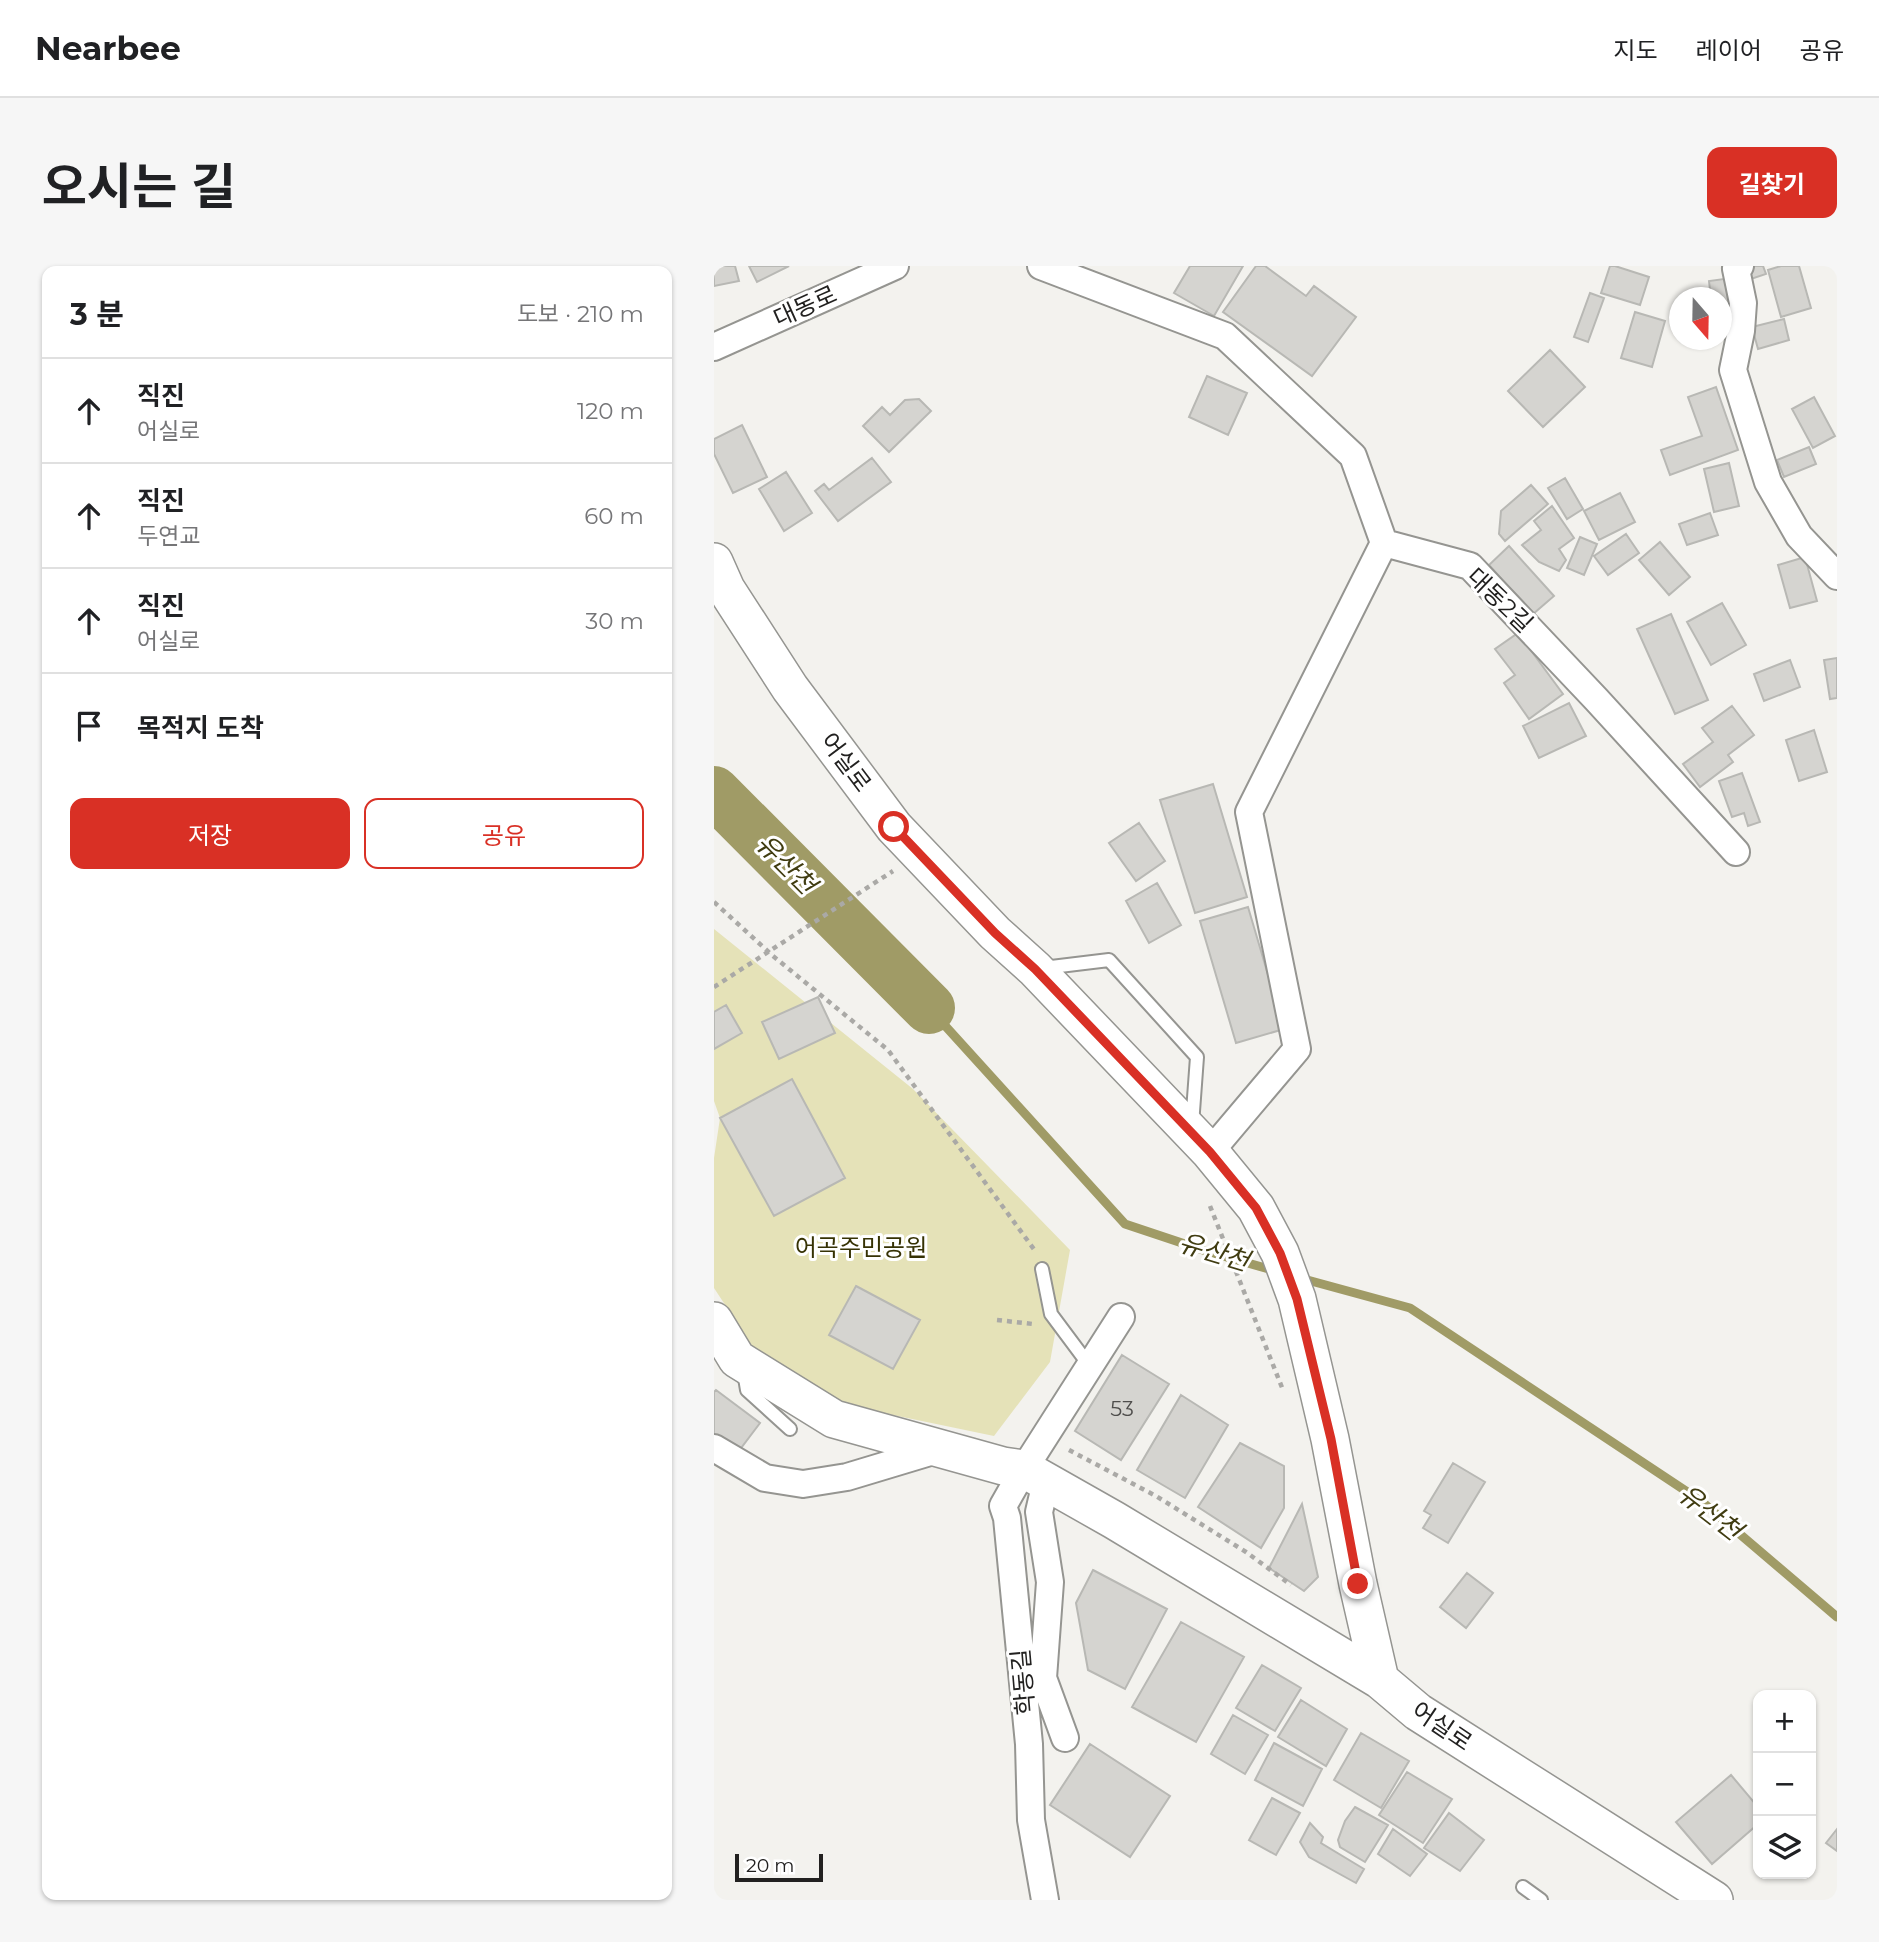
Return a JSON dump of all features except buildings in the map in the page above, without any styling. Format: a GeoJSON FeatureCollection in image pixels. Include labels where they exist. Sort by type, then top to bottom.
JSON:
{"type":"FeatureCollection","features":[{"type":"Feature","properties":{"kind":"main road","name":"어실로"},"geometry":{"type":"LineString","coordinates":[[714,562],[726,589],[790,688],[894,827],[995,933],[1035,969],[1200,1142],[1256,1208],[1280,1253],[1297,1299],[1331,1439],[1358,1584],[1380,1681],[1418,1712],[1706,1898]]}},
{"type":"Feature","properties":{"kind":"main road"},"geometry":{"type":"LineString","coordinates":[[714,1321],[731,1356],[834,1419],[1035,1475],[1380,1681]]}},
{"type":"Feature","properties":{"kind":"street","name":"대동로"},"geometry":{"type":"LineString","coordinates":[[714,347],[895,266]]}},
{"type":"Feature","properties":{"kind":"street"},"geometry":{"type":"LineString","coordinates":[[1041,266],[1224,336],[1353,456],[1384,543],[1249,812],[1297,1049],[1200,1142]]}},
{"type":"Feature","properties":{"kind":"street"},"geometry":{"type":"LineString","coordinates":[[1740,266],[1736,269],[1743,303],[1741,331],[1733,370],[1743,404],[1768,482],[1799,536],[1837,576]]}},
{"type":"Feature","properties":{"kind":"street","name":"대동2길"},"geometry":{"type":"LineString","coordinates":[[1384,543],[1470,566],[1736,852]]}},
{"type":"Feature","properties":{"kind":"street","name":"학동길"},"geometry":{"type":"LineString","coordinates":[[1045,1900],[1031,1820],[1029,1744],[1007,1518],[1003,1506],[1035,1475],[1089,1365],[1121,1317]]}},
{"type":"Feature","properties":{"kind":"street"},"geometry":{"type":"LineString","coordinates":[[714,1448],[765,1478],[803,1484],[847,1476],[941,1449]]}},
{"type":"Feature","properties":{"kind":"street"},"geometry":{"type":"LineString","coordinates":[[1035,1475],[1050,1583],[1043,1678],[1065,1738]]}},
{"type":"Feature","properties":{"kind":"lane"},"geometry":{"type":"LineString","coordinates":[[1035,969],[1109,960],[1197,1057],[1200,1142]]}},
{"type":"Feature","properties":{"kind":"lane"},"geometry":{"type":"LineString","coordinates":[[1042,1269],[1051,1314],[1089,1365]]}},
{"type":"Feature","properties":{"kind":"lane"},"geometry":{"type":"LineString","coordinates":[[731,1356],[747,1390],[790,1429]]}},
{"type":"Feature","properties":{"kind":"lane"},"geometry":{"type":"LineString","coordinates":[[1523,1887],[1541,1900]]}},
{"type":"Feature","properties":{"kind":"path"},"geometry":{"type":"LineString","coordinates":[[714,987],[893,871]]}},
{"type":"Feature","properties":{"kind":"path"},"geometry":{"type":"LineString","coordinates":[[714,902],[773,957],[888,1050],[1040,1258],[1042,1269]]}},
{"type":"Feature","properties":{"kind":"path"},"geometry":{"type":"LineString","coordinates":[[1206,1197],[1285,1396]]}},
{"type":"Feature","properties":{"kind":"path"},"geometry":{"type":"LineString","coordinates":[[1062,1446],[1156,1496],[1245,1552],[1296,1589]]}},
{"type":"Feature","properties":{"kind":"green space","name":"어곡주민공원"},"geometry":{"type":"Polygon","coordinates":[[[714,929],[913,1089],[1070,1250],[1050,1362],[994,1436],[840,1404],[758,1355],[714,1288],[714,1158],[720,1118],[714,1101],[714,929]]]}},
{"type":"Feature","properties":{"kind":"waterway","name":"유산천"},"geometry":{"type":"LineString","coordinates":[[714,792],[929,1008]]}},
{"type":"Feature","properties":{"kind":"waterway","name":"유산천"},"geometry":{"type":"LineString","coordinates":[[929,1008],[1125,1224],[1276,1271]]}},
{"type":"Feature","properties":{"kind":"waterway","name":"유산천"},"geometry":{"type":"LineString","coordinates":[[1300,1278],[1410,1308],[1701,1501],[1837,1617]]}},
{"type":"Feature","properties":{"kind":"route"},"geometry":{"type":"LineString","coordinates":[[894,827],[995,933],[1035,969],[1210,1152],[1256,1208],[1280,1253],[1297,1299],[1331,1439],[1358,1584]]}}]}
